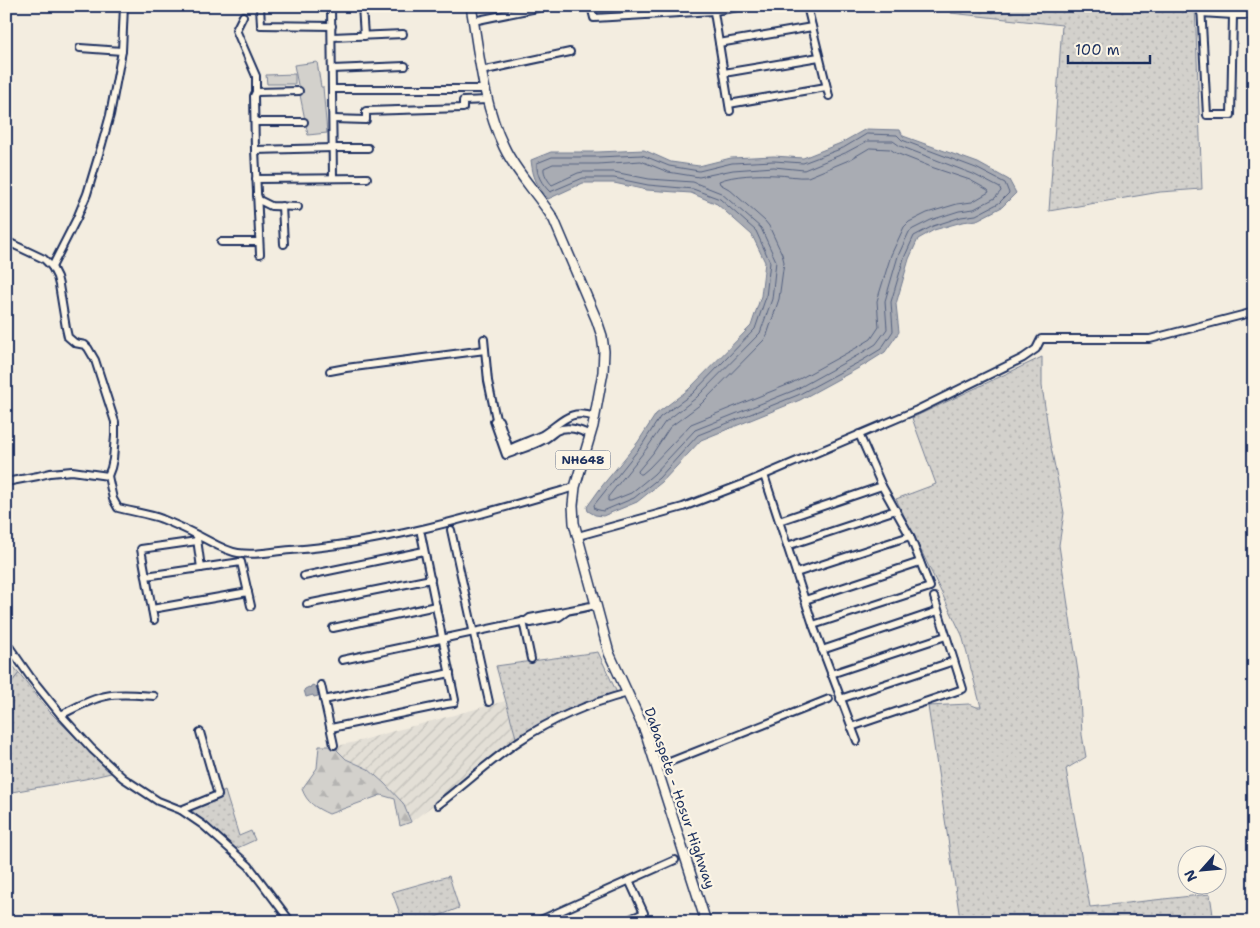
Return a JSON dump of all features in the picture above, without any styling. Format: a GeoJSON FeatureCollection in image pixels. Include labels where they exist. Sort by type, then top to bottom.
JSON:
{"type":"FeatureCollection","features":[{"type":"Feature","properties":{"kind":"highway","name":"Dabaspete - Hosur Highway"},"geometry":{"type":"LineString","coordinates":[[471,6],[485,89],[504,148],[554,220],[602,336],[604,351],[603,372],[595,417],[575,487],[572,505],[574,523],[609,653],[645,731],[706,922]]}},
{"type":"Feature","properties":{"kind":"street"},"geometry":{"type":"LineString","coordinates":[[52,267],[77,218],[94,173],[110,115],[122,51],[124,6]]}},
{"type":"Feature","properties":{"kind":"street"},"geometry":{"type":"LineString","coordinates":[[260,6],[261,25],[332,26]]}},
{"type":"Feature","properties":{"kind":"street"},"geometry":{"type":"LineString","coordinates":[[332,6],[333,178]]}},
{"type":"Feature","properties":{"kind":"street"},"geometry":{"type":"LineString","coordinates":[[364,6],[362,6],[364,36]]}},
{"type":"Feature","properties":{"kind":"street"},"geometry":{"type":"LineString","coordinates":[[473,21],[547,6]]}},
{"type":"Feature","properties":{"kind":"street"},"geometry":{"type":"LineString","coordinates":[[591,6],[594,18],[745,6]]}},
{"type":"Feature","properties":{"kind":"street"},"geometry":{"type":"LineString","coordinates":[[807,6],[828,96]]}},
{"type":"Feature","properties":{"kind":"street"},"geometry":{"type":"LineString","coordinates":[[1233,15],[1231,114],[1207,114],[1201,10],[1233,15],[1250,14],[1246,6]]}},
{"type":"Feature","properties":{"kind":"street"},"geometry":{"type":"LineString","coordinates":[[714,9],[730,111]]}},
{"type":"Feature","properties":{"kind":"street"},"geometry":{"type":"LineString","coordinates":[[243,16],[236,30],[256,76],[256,92],[254,96],[255,150],[260,254]]}},
{"type":"Feature","properties":{"kind":"street"},"geometry":{"type":"LineString","coordinates":[[719,43],[812,27]]}},
{"type":"Feature","properties":{"kind":"street"},"geometry":{"type":"LineString","coordinates":[[332,37],[403,34]]}},
{"type":"Feature","properties":{"kind":"street"},"geometry":{"type":"LineString","coordinates":[[80,48],[122,51]]}},
{"type":"Feature","properties":{"kind":"street"},"geometry":{"type":"LineString","coordinates":[[482,71],[570,52]]}},
{"type":"Feature","properties":{"kind":"street"},"geometry":{"type":"LineString","coordinates":[[724,74],[819,57]]}},
{"type":"Feature","properties":{"kind":"street"},"geometry":{"type":"LineString","coordinates":[[332,69],[405,66]]}},
{"type":"Feature","properties":{"kind":"street"},"geometry":{"type":"LineString","coordinates":[[729,104],[826,87]]}},
{"type":"Feature","properties":{"kind":"street"},"geometry":{"type":"LineString","coordinates":[[333,89],[485,89]]}},
{"type":"Feature","properties":{"kind":"street"},"geometry":{"type":"LineString","coordinates":[[256,92],[300,91]]}},
{"type":"Feature","properties":{"kind":"street"},"geometry":{"type":"LineString","coordinates":[[333,119],[366,120],[366,111],[463,108],[463,101],[488,100]]}},
{"type":"Feature","properties":{"kind":"street"},"geometry":{"type":"LineString","coordinates":[[255,122],[304,122]]}},
{"type":"Feature","properties":{"kind":"street"},"geometry":{"type":"LineString","coordinates":[[255,150],[368,148]]}},
{"type":"Feature","properties":{"kind":"street"},"geometry":{"type":"LineString","coordinates":[[256,179],[367,178]]}},
{"type":"Feature","properties":{"kind":"street"},"geometry":{"type":"LineString","coordinates":[[256,192],[259,200],[271,206],[298,207]]}},
{"type":"Feature","properties":{"kind":"street"},"geometry":{"type":"LineString","coordinates":[[282,206],[284,244]]}},
{"type":"Feature","properties":{"kind":"street"},"geometry":{"type":"LineString","coordinates":[[6,241],[44,259],[52,267],[59,285],[68,337],[75,344],[85,346],[91,352],[115,422],[113,459],[108,476],[113,500],[118,508],[162,519],[197,538],[236,553],[255,555],[280,550],[326,547],[449,523],[575,487]]}},
{"type":"Feature","properties":{"kind":"street"},"geometry":{"type":"LineString","coordinates":[[221,242],[259,242]]}},
{"type":"Feature","properties":{"kind":"street"},"geometry":{"type":"LineString","coordinates":[[578,536],[683,506],[764,475],[917,410],[1024,358],[1036,349],[1041,339],[1150,339],[1254,312]]}},
{"type":"Feature","properties":{"kind":"street"},"geometry":{"type":"LineString","coordinates":[[484,339],[488,381],[496,419],[494,421],[506,455],[544,440],[557,430],[569,428],[580,430],[590,435]]}},
{"type":"Feature","properties":{"kind":"street"},"geometry":{"type":"LineString","coordinates":[[330,371],[485,350]]}},
{"type":"Feature","properties":{"kind":"street"},"geometry":{"type":"LineString","coordinates":[[496,419],[499,420],[509,449],[541,435],[559,422],[575,414],[595,417]]}},
{"type":"Feature","properties":{"kind":"street"},"geometry":{"type":"LineString","coordinates":[[813,625],[930,587],[910,536],[882,486],[859,434]]}},
{"type":"Feature","properties":{"kind":"street"},"geometry":{"type":"LineString","coordinates":[[6,482],[50,472],[72,471],[108,476]]}},
{"type":"Feature","properties":{"kind":"street"},"geometry":{"type":"LineString","coordinates":[[764,475],[813,625],[857,741]]}},
{"type":"Feature","properties":{"kind":"street"},"geometry":{"type":"LineString","coordinates":[[779,521],[882,486]]}},
{"type":"Feature","properties":{"kind":"street"},"geometry":{"type":"LineString","coordinates":[[787,546],[896,510]]}},
{"type":"Feature","properties":{"kind":"street"},"geometry":{"type":"LineString","coordinates":[[451,530],[489,702]]}},
{"type":"Feature","properties":{"kind":"street"},"geometry":{"type":"LineString","coordinates":[[330,728],[454,702],[455,700],[421,534]]}},
{"type":"Feature","properties":{"kind":"street"},"geometry":{"type":"LineString","coordinates":[[796,574],[910,536]]}},
{"type":"Feature","properties":{"kind":"street"},"geometry":{"type":"LineString","coordinates":[[197,538],[201,568]]}},
{"type":"Feature","properties":{"kind":"street"},"geometry":{"type":"LineString","coordinates":[[154,620],[141,549],[197,538]]}},
{"type":"Feature","properties":{"kind":"street"},"geometry":{"type":"LineString","coordinates":[[304,576],[424,551]]}},
{"type":"Feature","properties":{"kind":"street"},"geometry":{"type":"LineString","coordinates":[[146,576],[241,562],[251,606]]}},
{"type":"Feature","properties":{"kind":"street"},"geometry":{"type":"LineString","coordinates":[[805,600],[920,562]]}},
{"type":"Feature","properties":{"kind":"street"},"geometry":{"type":"LineString","coordinates":[[307,604],[431,579]]}},
{"type":"Feature","properties":{"kind":"street"},"geometry":{"type":"LineString","coordinates":[[152,609],[248,592]]}},
{"type":"Feature","properties":{"kind":"street"},"geometry":{"type":"LineString","coordinates":[[851,727],[963,689],[934,597]]}},
{"type":"Feature","properties":{"kind":"street"},"geometry":{"type":"LineString","coordinates":[[342,660],[525,621],[544,614],[558,611],[566,612],[596,605]]}},
{"type":"Feature","properties":{"kind":"street"},"geometry":{"type":"LineString","coordinates":[[333,628],[436,606]]}},
{"type":"Feature","properties":{"kind":"street"},"geometry":{"type":"LineString","coordinates":[[822,650],[938,611]]}},
{"type":"Feature","properties":{"kind":"street"},"geometry":{"type":"LineString","coordinates":[[525,621],[531,659]]}},
{"type":"Feature","properties":{"kind":"street"},"geometry":{"type":"LineString","coordinates":[[831,674],[946,636]]}},
{"type":"Feature","properties":{"kind":"street"},"geometry":{"type":"LineString","coordinates":[[6,642],[31,678],[92,749],[123,778],[158,801],[181,810],[203,825],[249,866],[291,922]]}},
{"type":"Feature","properties":{"kind":"street"},"geometry":{"type":"LineString","coordinates":[[840,699],[954,661]]}},
{"type":"Feature","properties":{"kind":"street"},"geometry":{"type":"LineString","coordinates":[[324,700],[450,673]]}},
{"type":"Feature","properties":{"kind":"street"},"geometry":{"type":"LineString","coordinates":[[321,685],[334,745]]}},
{"type":"Feature","properties":{"kind":"street"},"geometry":{"type":"LineString","coordinates":[[438,805],[519,741],[539,729],[570,713],[628,693]]}},
{"type":"Feature","properties":{"kind":"street"},"geometry":{"type":"LineString","coordinates":[[61,715],[81,704],[105,696],[124,694],[154,696]]}},
{"type":"Feature","properties":{"kind":"street"},"geometry":{"type":"LineString","coordinates":[[657,767],[829,699]]}},
{"type":"Feature","properties":{"kind":"street"},"geometry":{"type":"LineString","coordinates":[[181,810],[218,794],[200,732]]}},
{"type":"Feature","properties":{"kind":"street"},"geometry":{"type":"LineString","coordinates":[[536,922],[550,919],[629,880],[675,860]]}},
{"type":"Feature","properties":{"kind":"street"},"geometry":{"type":"LineString","coordinates":[[623,922],[644,913],[629,880]]}},
{"type":"Feature","properties":{"kind":"shaded area"},"geometry":{"type":"Polygon","coordinates":[[[505,701],[517,741],[411,822],[403,803],[384,783],[368,769],[346,759],[336,750],[337,746],[505,701]]]}},
{"type":"Feature","properties":{"kind":"green space"},"geometry":{"type":"Polygon","coordinates":[[[952,6],[1195,6],[1202,189],[1160,192],[1049,211],[1062,25],[951,13],[952,6]]]}},
{"type":"Feature","properties":{"kind":"green space"},"geometry":{"type":"Polygon","coordinates":[[[317,62],[321,87],[323,87],[327,133],[308,135],[294,65],[317,62]]]}},
{"type":"Feature","properties":{"kind":"green space"},"geometry":{"type":"Polygon","coordinates":[[[295,74],[295,84],[267,84],[266,75],[295,74]]]}},
{"type":"Feature","properties":{"kind":"green space"},"geometry":{"type":"Polygon","coordinates":[[[1042,357],[1042,386],[1050,442],[1064,513],[1059,545],[1079,679],[1082,735],[1086,757],[1066,769],[1090,907],[1192,896],[1210,896],[1214,922],[964,922],[963,919],[960,919],[928,706],[969,704],[981,707],[962,635],[896,499],[936,484],[912,418],[1042,357]]]}},
{"type":"Feature","properties":{"kind":"green space"},"geometry":{"type":"Polygon","coordinates":[[[598,652],[617,693],[559,713],[517,741],[496,666],[598,652]]]}},
{"type":"Feature","properties":{"kind":"green space"},"geometry":{"type":"Polygon","coordinates":[[[6,658],[19,673],[11,683],[6,682],[6,658]]]}},
{"type":"Feature","properties":{"kind":"green space"},"geometry":{"type":"Polygon","coordinates":[[[19,673],[49,711],[111,773],[6,793],[6,682],[11,683],[19,673]]]}},
{"type":"Feature","properties":{"kind":"green space"},"geometry":{"type":"Polygon","coordinates":[[[319,746],[337,746],[337,750],[346,759],[368,769],[403,803],[411,822],[400,826],[395,799],[381,795],[329,814],[312,804],[306,798],[302,789],[317,768],[319,746]]]}},
{"type":"Feature","properties":{"kind":"green space"},"geometry":{"type":"Polygon","coordinates":[[[225,791],[239,836],[251,831],[255,840],[235,849],[190,809],[221,797],[221,793],[225,791]]]}},
{"type":"Feature","properties":{"kind":"green space"},"geometry":{"type":"Polygon","coordinates":[[[449,876],[459,908],[423,922],[403,922],[392,892],[449,876]]]}},
{"type":"Feature","properties":{"kind":"water"},"geometry":{"type":"Polygon","coordinates":[[[866,129],[900,130],[903,136],[978,163],[1009,180],[1016,193],[1002,207],[977,220],[934,230],[918,239],[909,259],[896,304],[899,332],[885,352],[800,400],[701,440],[662,482],[637,502],[603,516],[595,515],[588,511],[587,507],[638,442],[656,414],[688,390],[751,326],[761,296],[765,262],[752,235],[717,204],[691,193],[647,190],[614,183],[583,183],[548,199],[536,181],[531,160],[551,152],[644,150],[671,162],[699,166],[731,158],[774,156],[803,158],[841,143],[866,129]]]}},
{"type":"Feature","properties":{"kind":"water"},"geometry":{"type":"Polygon","coordinates":[[[313,685],[317,688],[318,696],[306,697],[304,690],[313,685]]]}}]}
